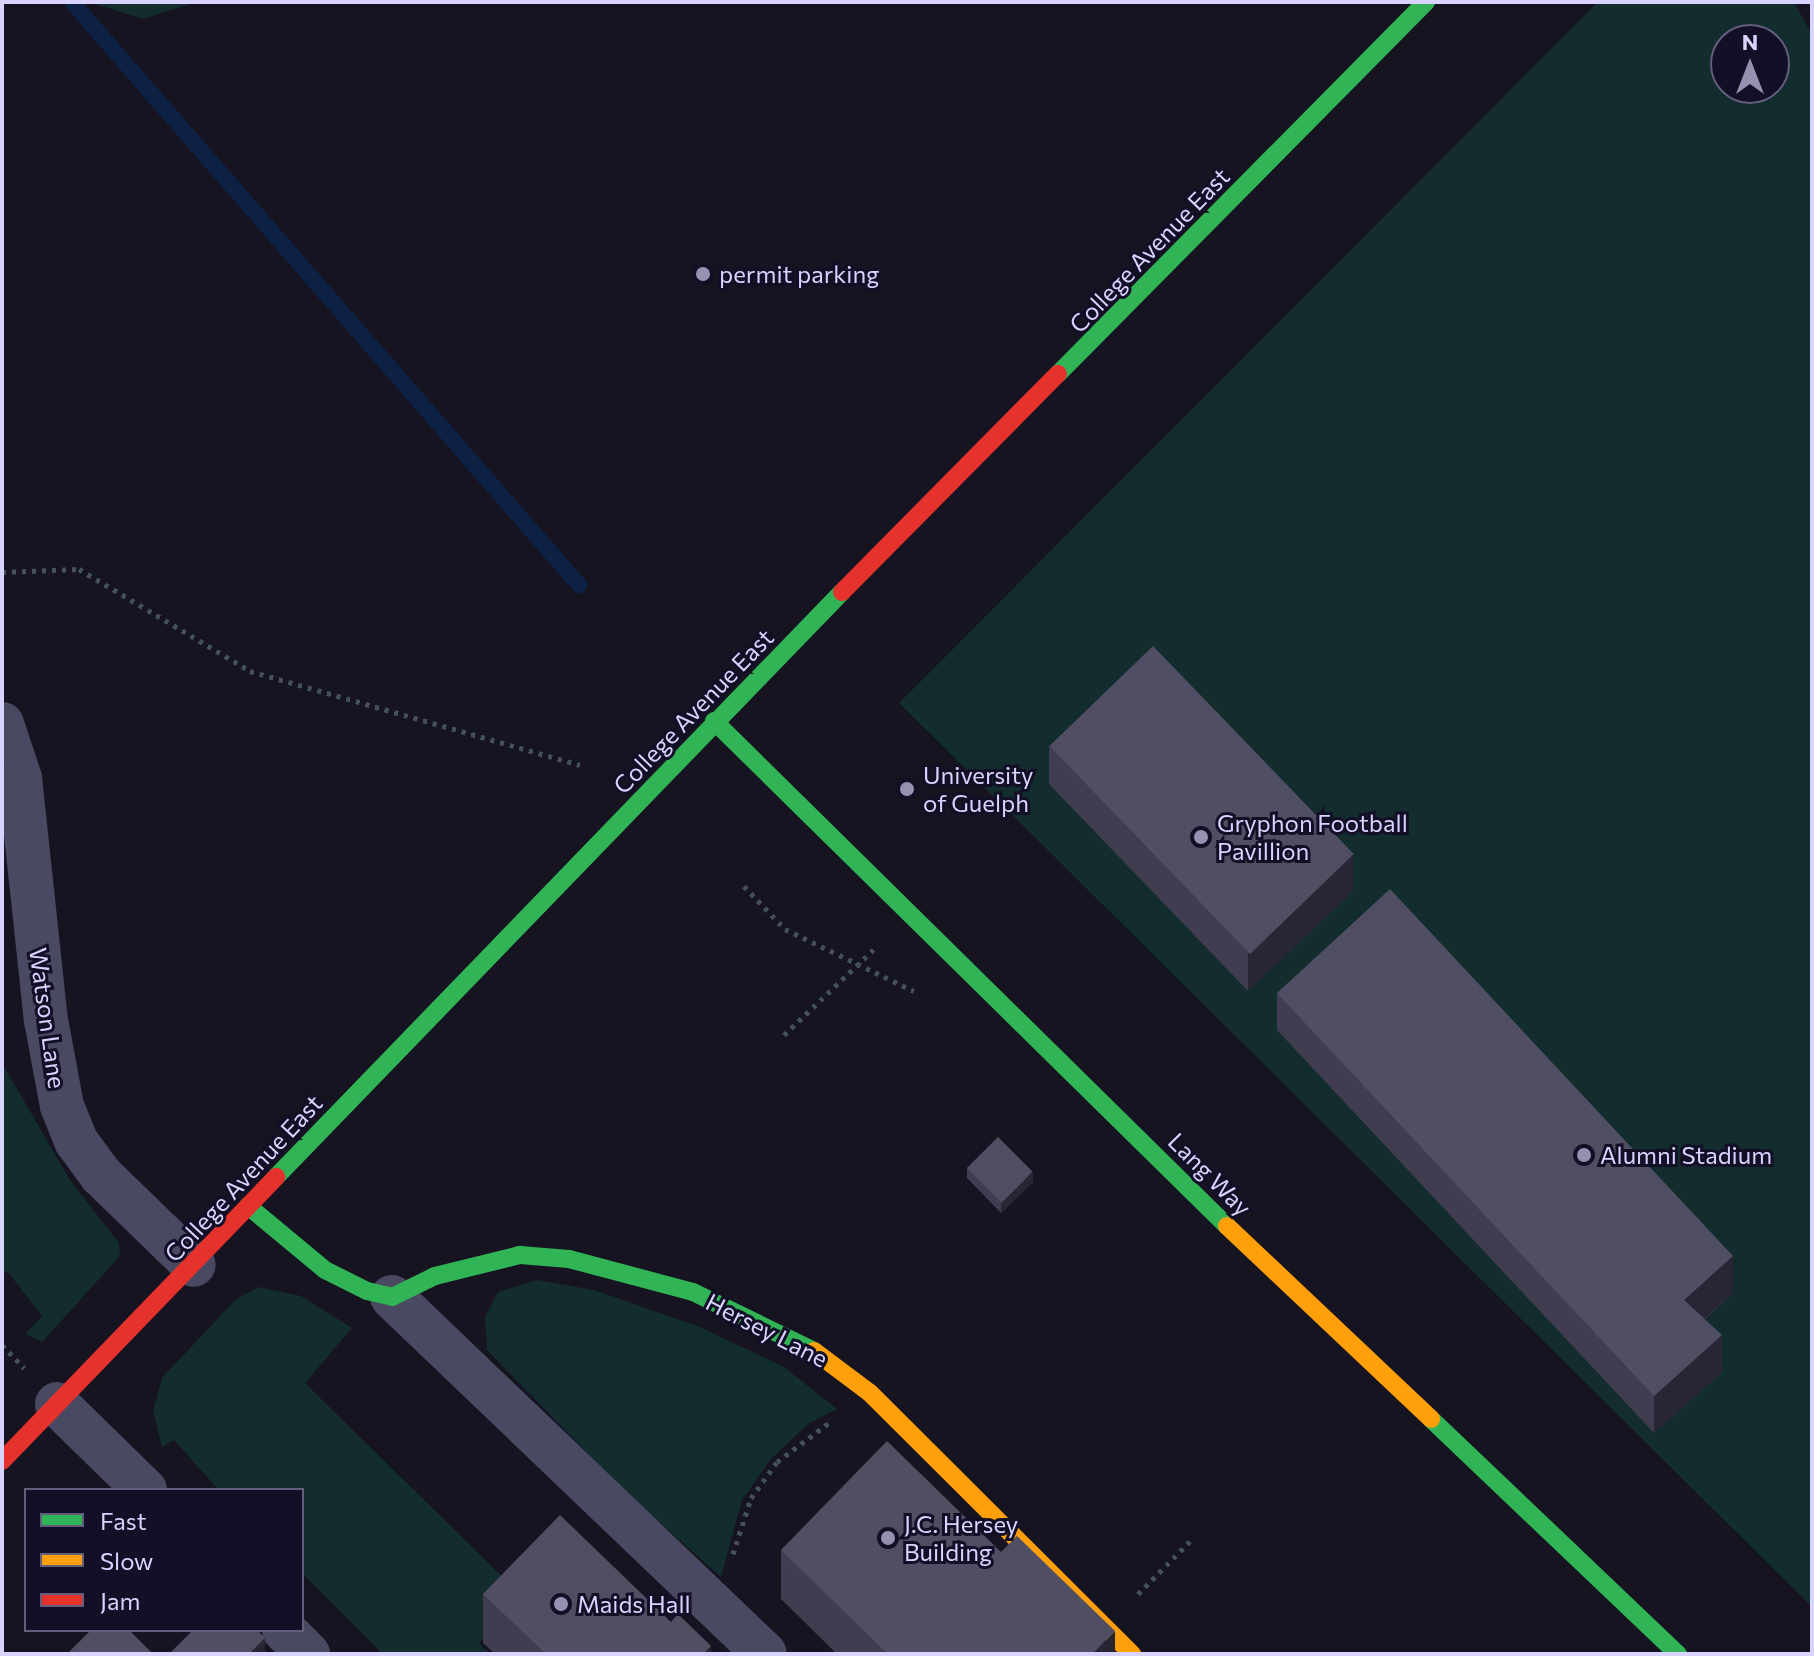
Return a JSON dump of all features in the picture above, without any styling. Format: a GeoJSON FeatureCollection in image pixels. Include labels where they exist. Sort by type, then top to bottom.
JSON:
{"type":"FeatureCollection","features":[{"type":"Feature","properties":{"kind":"street","name":"College Avenue East"},"geometry":{"type":"LineString","coordinates":[[2,1461],[194,1265],[714,721],[1426,2]]}},
{"type":"Feature","properties":{"kind":"street","name":"Lang Way"},"geometry":{"type":"LineString","coordinates":[[714,721],[908,915],[1678,1654]]}},
{"type":"Feature","properties":{"kind":"street","name":"Watson Lane"},"geometry":{"type":"LineString","coordinates":[[2,724],[20,778],[46,1020],[62,1106],[76,1141],[101,1175],[194,1265]]}},
{"type":"Feature","properties":{"kind":"street"},"geometry":{"type":"LineString","coordinates":[[248,1206],[344,1283],[392,1297],[765,1654]]}},
{"type":"Feature","properties":{"kind":"street","name":"Hersey Lane"},"geometry":{"type":"LineString","coordinates":[[392,1297],[435,1276],[520,1255],[612,1266],[693,1292],[780,1331],[828,1359],[870,1393],[1132,1654]]}},
{"type":"Feature","properties":{"kind":"street"},"geometry":{"type":"LineString","coordinates":[[57,1404],[143,1488]]}},
{"type":"Feature","properties":{"kind":"street"},"geometry":{"type":"LineString","coordinates":[[286,1632],[308,1654]]}},
{"type":"Feature","properties":{"kind":"path"},"geometry":{"type":"LineString","coordinates":[[2,572],[79,569],[250,671],[580,765]]}},
{"type":"Feature","properties":{"kind":"path"},"geometry":{"type":"LineString","coordinates":[[744,886],[785,929],[860,962],[925,999]]}},
{"type":"Feature","properties":{"kind":"path"},"geometry":{"type":"LineString","coordinates":[[784,1035],[908,915]]}},
{"type":"Feature","properties":{"kind":"path"},"geometry":{"type":"LineString","coordinates":[[724,1614],[735,1543],[751,1498],[777,1462],[870,1393]]}},
{"type":"Feature","properties":{"kind":"path"},"geometry":{"type":"LineString","coordinates":[[1107,1627],[1190,1541]]}},
{"type":"Feature","properties":{"kind":"green space"},"geometry":{"type":"Polygon","coordinates":[[[89,2],[197,2],[143,19],[89,2]]]}},
{"type":"Feature","properties":{"kind":"green space","name":"Alumni Stadium"},"geometry":{"type":"Polygon","coordinates":[[[1598,2],[1794,2],[1812,35],[1812,1607],[899,703],[1598,2]]]}},
{"type":"Feature","properties":{"kind":"green space"},"geometry":{"type":"Polygon","coordinates":[[[2,1063],[70,1180],[119,1243],[120,1256],[42,1342],[25,1334],[42,1316],[7,1271],[2,1275],[2,1063]]]}},
{"type":"Feature","properties":{"kind":"green space"},"geometry":{"type":"Polygon","coordinates":[[[537,1280],[594,1290],[700,1327],[784,1367],[837,1409],[808,1424],[771,1459],[742,1500],[721,1577],[623,1490],[487,1350],[485,1317],[498,1292],[537,1280]]]}},
{"type":"Feature","properties":{"kind":"green space"},"geometry":{"type":"Polygon","coordinates":[[[259,1287],[301,1296],[352,1328],[305,1383],[523,1597],[479,1643],[490,1654],[383,1654],[304,1575],[304,1488],[217,1488],[174,1440],[162,1447],[153,1411],[162,1378],[236,1299],[259,1287]]]}},
{"type":"Feature","properties":{"kind":"building","name":"Gryphon Football Pavillion"},"geometry":{"type":"Polygon","coordinates":[[[1153,646],[1354,854],[1250,954],[1049,746],[1153,646]]]}},
{"type":"Feature","properties":{"kind":"building","name":"Alumni Stadium"},"geometry":{"type":"Polygon","coordinates":[[[1390,889],[1733,1256],[1684,1300],[1722,1335],[1654,1396],[1277,993],[1390,889]]]}},
{"type":"Feature","properties":{"kind":"building"},"geometry":{"type":"Polygon","coordinates":[[[998,1137],[1033,1172],[1002,1203],[967,1168],[998,1137]]]}},
{"type":"Feature","properties":{"kind":"building"},"geometry":{"type":"Polygon","coordinates":[[[887,1441],[1001,1552],[1017,1536],[1115,1631],[1092,1654],[888,1654],[781,1550],[887,1441]]]}},
{"type":"Feature","properties":{"kind":"building"},"geometry":{"type":"Polygon","coordinates":[[[560,1515],[671,1622],[678,1614],[711,1646],[703,1654],[546,1654],[483,1594],[560,1515]]]}},
{"type":"Feature","properties":{"kind":"building"},"geometry":{"type":"Polygon","coordinates":[[[89,1632],[131,1632],[153,1654],[67,1654],[89,1632]]]}},
{"type":"Feature","properties":{"kind":"building"},"geometry":{"type":"Polygon","coordinates":[[[191,1632],[259,1632],[265,1638],[249,1654],[169,1654],[191,1632]]]}},
{"type":"Feature","properties":{"kind":"waterway"},"geometry":{"type":"LineString","coordinates":[[72,2],[579,585]]}},
{"type":"Feature","properties":{"kind":"traffic: fast"},"geometry":{"type":"LineString","coordinates":[[1058,374],[1426,2]]}},
{"type":"Feature","properties":{"kind":"traffic: fast"},"geometry":{"type":"LineString","coordinates":[[276,1177],[842,592]]}},
{"type":"Feature","properties":{"kind":"traffic: fast"},"geometry":{"type":"LineString","coordinates":[[714,721],[1227,1226]]}},
{"type":"Feature","properties":{"kind":"traffic: fast"},"geometry":{"type":"LineString","coordinates":[[248,1206],[325,1270],[367,1291],[392,1297],[435,1276],[520,1255],[569,1259],[693,1292],[814,1351]]}},
{"type":"Feature","properties":{"kind":"traffic: fast"},"geometry":{"type":"LineString","coordinates":[[1431,1419],[1678,1654]]}},
{"type":"Feature","properties":{"kind":"traffic: slow"},"geometry":{"type":"LineString","coordinates":[[1227,1226],[1431,1419]]}},
{"type":"Feature","properties":{"kind":"traffic: slow"},"geometry":{"type":"LineString","coordinates":[[814,1351],[870,1393],[1132,1654]]}},
{"type":"Feature","properties":{"kind":"traffic: jam"},"geometry":{"type":"LineString","coordinates":[[842,592],[1058,374]]}},
{"type":"Feature","properties":{"kind":"traffic: jam"},"geometry":{"type":"LineString","coordinates":[[2,1461],[276,1177]]}},
{"type":"Feature","properties":{"kind":"place","name":"permit parking"},"geometry":{"type":"Point","coordinates":[703,274]}},
{"type":"Feature","properties":{"kind":"place","name":"University of Guelph"},"geometry":{"type":"Point","coordinates":[907,789]}},
{"type":"Feature","properties":{"kind":"place","name":"Gryphon Football Pavillion"},"geometry":{"type":"Point","coordinates":[1201,837]}},
{"type":"Feature","properties":{"kind":"place","name":"Alumni Stadium"},"geometry":{"type":"Point","coordinates":[1584,1155]}},
{"type":"Feature","properties":{"kind":"place","name":"J.C. Hersey Building"},"geometry":{"type":"Point","coordinates":[888,1538]}},
{"type":"Feature","properties":{"kind":"place","name":"Maids Hall"},"geometry":{"type":"Point","coordinates":[561,1604]}}]}
